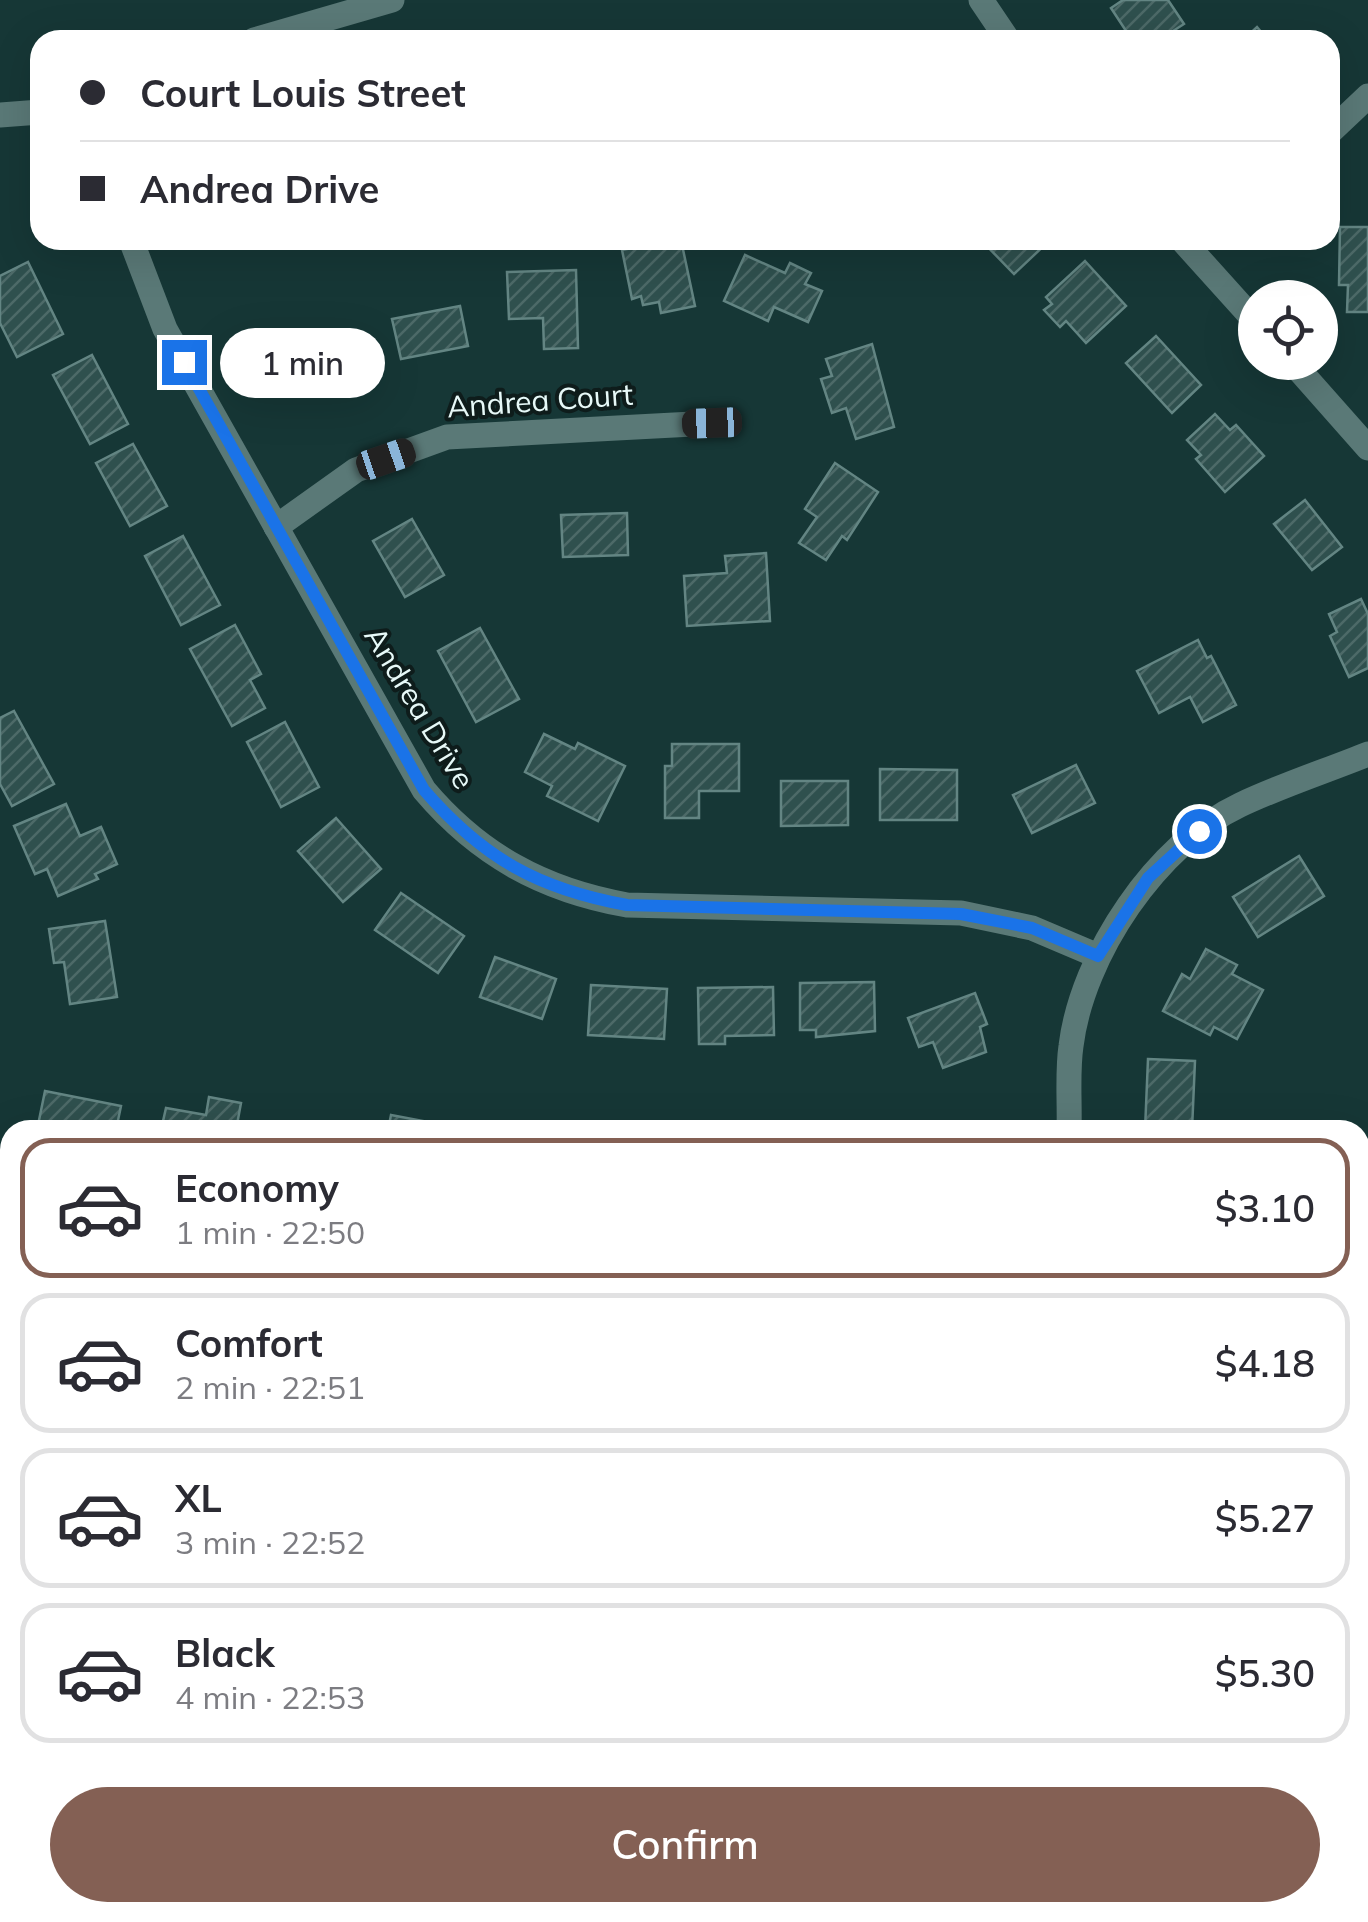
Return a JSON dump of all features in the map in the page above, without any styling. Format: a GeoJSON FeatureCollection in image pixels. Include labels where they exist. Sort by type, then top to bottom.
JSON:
{"type":"FeatureCollection","features":[{"type":"Feature","properties":{"kind":"street"},"geometry":{"type":"LineString","coordinates":[[288,30],[392,0]]}},
{"type":"Feature","properties":{"kind":"street"},"geometry":{"type":"LineString","coordinates":[[982,0],[1002,30]]}},
{"type":"Feature","properties":{"kind":"street"},"geometry":{"type":"LineString","coordinates":[[1340,123],[1368,96]]}},
{"type":"Feature","properties":{"kind":"street"},"geometry":{"type":"LineString","coordinates":[[0,115],[30,113]]}},
{"type":"Feature","properties":{"kind":"street","name":"Andrea Drive"},"geometry":{"type":"LineString","coordinates":[[135,250],[165,329],[424,790],[455,827],[513,870],[580,896],[627,905],[961,914],[1032,928],[1098,956]]}},
{"type":"Feature","properties":{"kind":"street"},"geometry":{"type":"LineString","coordinates":[[1192,250],[1238,302]]}},
{"type":"Feature","properties":{"kind":"street"},"geometry":{"type":"LineString","coordinates":[[1202,261],[1210,250]]}},
{"type":"Feature","properties":{"kind":"street"},"geometry":{"type":"LineString","coordinates":[[1308,380],[1368,448]]}},
{"type":"Feature","properties":{"kind":"street","name":"Andrea Court"},"geometry":{"type":"LineString","coordinates":[[276,527],[356,470],[447,438],[712,423]]}},
{"type":"Feature","properties":{"kind":"street"},"geometry":{"type":"LineString","coordinates":[[1069,1120],[1071,1044],[1098,956],[1148,878],[1199,831],[1238,806],[1368,754]]}},
{"type":"Feature","properties":{"kind":"building"},"geometry":{"type":"Polygon","coordinates":[[[1123,0],[1168,0],[1184,24],[1175,30],[1125,30],[1111,8],[1123,0]]]}},
{"type":"Feature","properties":{"kind":"building"},"geometry":{"type":"Polygon","coordinates":[[[1340,227],[1368,227],[1368,312],[1347,312],[1348,285],[1339,285],[1340,227]]]}},
{"type":"Feature","properties":{"kind":"building"},"geometry":{"type":"Polygon","coordinates":[[[622,250],[683,250],[695,306],[661,313],[659,302],[643,305],[641,296],[632,299],[622,250]]]}},
{"type":"Feature","properties":{"kind":"building"},"geometry":{"type":"Polygon","coordinates":[[[991,250],[1039,250],[1014,274],[991,250]]]}},
{"type":"Feature","properties":{"kind":"building"},"geometry":{"type":"Polygon","coordinates":[[[745,255],[785,273],[790,263],[811,273],[805,284],[822,291],[808,322],[774,307],[768,321],[724,301],[745,255]]]}},
{"type":"Feature","properties":{"kind":"building"},"geometry":{"type":"Polygon","coordinates":[[[1085,261],[1126,306],[1086,343],[1066,321],[1060,327],[1044,310],[1052,304],[1046,297],[1085,261]]]}},
{"type":"Feature","properties":{"kind":"building"},"geometry":{"type":"Polygon","coordinates":[[[28,262],[63,334],[17,357],[0,323],[0,276],[28,262]]]}},
{"type":"Feature","properties":{"kind":"building"},"geometry":{"type":"Polygon","coordinates":[[[576,270],[578,348],[544,349],[543,318],[509,319],[507,272],[576,270]]]}},
{"type":"Feature","properties":{"kind":"building"},"geometry":{"type":"Polygon","coordinates":[[[460,306],[468,346],[401,359],[392,319],[460,306]]]}},
{"type":"Feature","properties":{"kind":"building"},"geometry":{"type":"Polygon","coordinates":[[[1156,336],[1201,385],[1172,413],[1126,363],[1156,336]]]}},
{"type":"Feature","properties":{"kind":"building"},"geometry":{"type":"Polygon","coordinates":[[[272,338],[338,356],[328,393],[261,375],[272,338]]]}},
{"type":"Feature","properties":{"kind":"building"},"geometry":{"type":"Polygon","coordinates":[[[872,344],[894,427],[856,439],[846,408],[832,413],[821,379],[832,376],[826,359],[872,344]]]}},
{"type":"Feature","properties":{"kind":"building"},"geometry":{"type":"Polygon","coordinates":[[[92,355],[128,424],[90,444],[53,375],[92,355]]]}},
{"type":"Feature","properties":{"kind":"building"},"geometry":{"type":"Polygon","coordinates":[[[1215,414],[1230,430],[1236,425],[1264,456],[1225,492],[1196,459],[1201,455],[1187,440],[1215,414]]]}},
{"type":"Feature","properties":{"kind":"building"},"geometry":{"type":"Polygon","coordinates":[[[133,444],[167,506],[130,526],[96,463],[133,444]]]}},
{"type":"Feature","properties":{"kind":"building"},"geometry":{"type":"Polygon","coordinates":[[[835,463],[878,492],[847,540],[842,536],[826,560],[799,543],[817,517],[805,509],[835,463]]]}},
{"type":"Feature","properties":{"kind":"building"},"geometry":{"type":"Polygon","coordinates":[[[1305,500],[1342,547],[1312,570],[1274,524],[1305,500]]]}},
{"type":"Feature","properties":{"kind":"building"},"geometry":{"type":"Polygon","coordinates":[[[627,513],[628,555],[563,557],[561,515],[627,513]]]}},
{"type":"Feature","properties":{"kind":"building"},"geometry":{"type":"Polygon","coordinates":[[[412,519],[444,575],[405,597],[373,541],[412,519]]]}},
{"type":"Feature","properties":{"kind":"building"},"geometry":{"type":"Polygon","coordinates":[[[183,536],[220,605],[181,625],[145,556],[183,536]]]}},
{"type":"Feature","properties":{"kind":"building"},"geometry":{"type":"Polygon","coordinates":[[[766,553],[770,621],[687,626],[684,576],[727,573],[725,556],[766,553]]]}},
{"type":"Feature","properties":{"kind":"building"},"geometry":{"type":"Polygon","coordinates":[[[1361,599],[1368,614],[1368,668],[1349,677],[1330,636],[1337,632],[1329,614],[1361,599]]]}},
{"type":"Feature","properties":{"kind":"building"},"geometry":{"type":"Polygon","coordinates":[[[235,625],[261,674],[250,680],[265,708],[232,726],[190,649],[235,625]]]}},
{"type":"Feature","properties":{"kind":"building"},"geometry":{"type":"Polygon","coordinates":[[[480,628],[519,699],[476,722],[438,651],[480,628]]]}},
{"type":"Feature","properties":{"kind":"building"},"geometry":{"type":"Polygon","coordinates":[[[1198,640],[1207,658],[1211,656],[1236,705],[1203,722],[1190,697],[1159,713],[1137,671],[1198,640]]]}},
{"type":"Feature","properties":{"kind":"building"},"geometry":{"type":"Polygon","coordinates":[[[14,711],[54,784],[12,806],[0,784],[0,718],[14,711]]]}},
{"type":"Feature","properties":{"kind":"building"},"geometry":{"type":"Polygon","coordinates":[[[285,722],[319,787],[281,807],[247,742],[285,722]]]}},
{"type":"Feature","properties":{"kind":"building"},"geometry":{"type":"Polygon","coordinates":[[[544,734],[575,749],[578,743],[625,766],[598,821],[547,796],[552,786],[525,772],[544,734]]]}},
{"type":"Feature","properties":{"kind":"building"},"geometry":{"type":"Polygon","coordinates":[[[672,744],[739,744],[739,791],[699,791],[699,818],[665,818],[665,766],[672,766],[672,744]]]}},
{"type":"Feature","properties":{"kind":"building"},"geometry":{"type":"Polygon","coordinates":[[[1076,765],[1095,803],[1032,833],[1013,795],[1076,765]]]}},
{"type":"Feature","properties":{"kind":"building"},"geometry":{"type":"Polygon","coordinates":[[[880,769],[957,770],[957,820],[880,820],[880,769]]]}},
{"type":"Feature","properties":{"kind":"building"},"geometry":{"type":"Polygon","coordinates":[[[781,781],[848,781],[848,825],[781,826],[781,781]]]}},
{"type":"Feature","properties":{"kind":"building"},"geometry":{"type":"Polygon","coordinates":[[[66,804],[80,836],[101,827],[117,864],[95,874],[98,879],[58,896],[47,869],[35,874],[14,826],[66,804]]]}},
{"type":"Feature","properties":{"kind":"building"},"geometry":{"type":"Polygon","coordinates":[[[336,818],[381,869],[343,902],[298,851],[336,818]]]}},
{"type":"Feature","properties":{"kind":"building"},"geometry":{"type":"Polygon","coordinates":[[[1299,856],[1324,896],[1258,937],[1233,897],[1299,856]]]}},
{"type":"Feature","properties":{"kind":"building"},"geometry":{"type":"Polygon","coordinates":[[[401,893],[464,936],[438,973],[375,930],[401,893]]]}},
{"type":"Feature","properties":{"kind":"building"},"geometry":{"type":"Polygon","coordinates":[[[105,921],[117,997],[70,1004],[64,962],[54,963],[49,929],[105,921]]]}},
{"type":"Feature","properties":{"kind":"building"},"geometry":{"type":"Polygon","coordinates":[[[1206,949],[1237,965],[1232,974],[1263,990],[1237,1039],[1214,1027],[1210,1035],[1163,1011],[1182,974],[1190,979],[1206,949]]]}},
{"type":"Feature","properties":{"kind":"building"},"geometry":{"type":"Polygon","coordinates":[[[495,957],[556,979],[542,1019],[480,997],[495,957]]]}},
{"type":"Feature","properties":{"kind":"building"},"geometry":{"type":"Polygon","coordinates":[[[874,982],[875,1031],[816,1037],[816,1030],[800,1030],[800,983],[874,982]]]}},
{"type":"Feature","properties":{"kind":"building"},"geometry":{"type":"Polygon","coordinates":[[[591,985],[667,989],[664,1039],[588,1035],[591,985]]]}},
{"type":"Feature","properties":{"kind":"building"},"geometry":{"type":"Polygon","coordinates":[[[773,987],[774,1035],[725,1036],[725,1044],[699,1044],[698,988],[773,987]]]}},
{"type":"Feature","properties":{"kind":"building"},"geometry":{"type":"Polygon","coordinates":[[[975,993],[987,1024],[980,1027],[986,1052],[943,1068],[933,1042],[919,1047],[908,1018],[975,993]]]}},
{"type":"Feature","properties":{"kind":"building"},"geometry":{"type":"Polygon","coordinates":[[[1148,1059],[1195,1061],[1192,1120],[1145,1120],[1148,1059]]]}},
{"type":"Feature","properties":{"kind":"building"},"geometry":{"type":"Polygon","coordinates":[[[45,1091],[121,1106],[118,1120],[39,1120],[45,1091]]]}},
{"type":"Feature","properties":{"kind":"building"},"geometry":{"type":"Polygon","coordinates":[[[209,1097],[241,1103],[238,1120],[163,1120],[166,1108],[206,1115],[209,1097]]]}},
{"type":"Feature","properties":{"kind":"building"},"geometry":{"type":"Polygon","coordinates":[[[391,1115],[418,1120],[390,1120],[391,1115]]]}},
{"type":"Feature","properties":{"kind":"route"},"geometry":{"type":"LineString","coordinates":[[184,362],[424,790],[455,827],[513,870],[580,896],[627,905],[961,914],[1032,928],[1098,956],[1148,878],[1199,831]]}}]}
